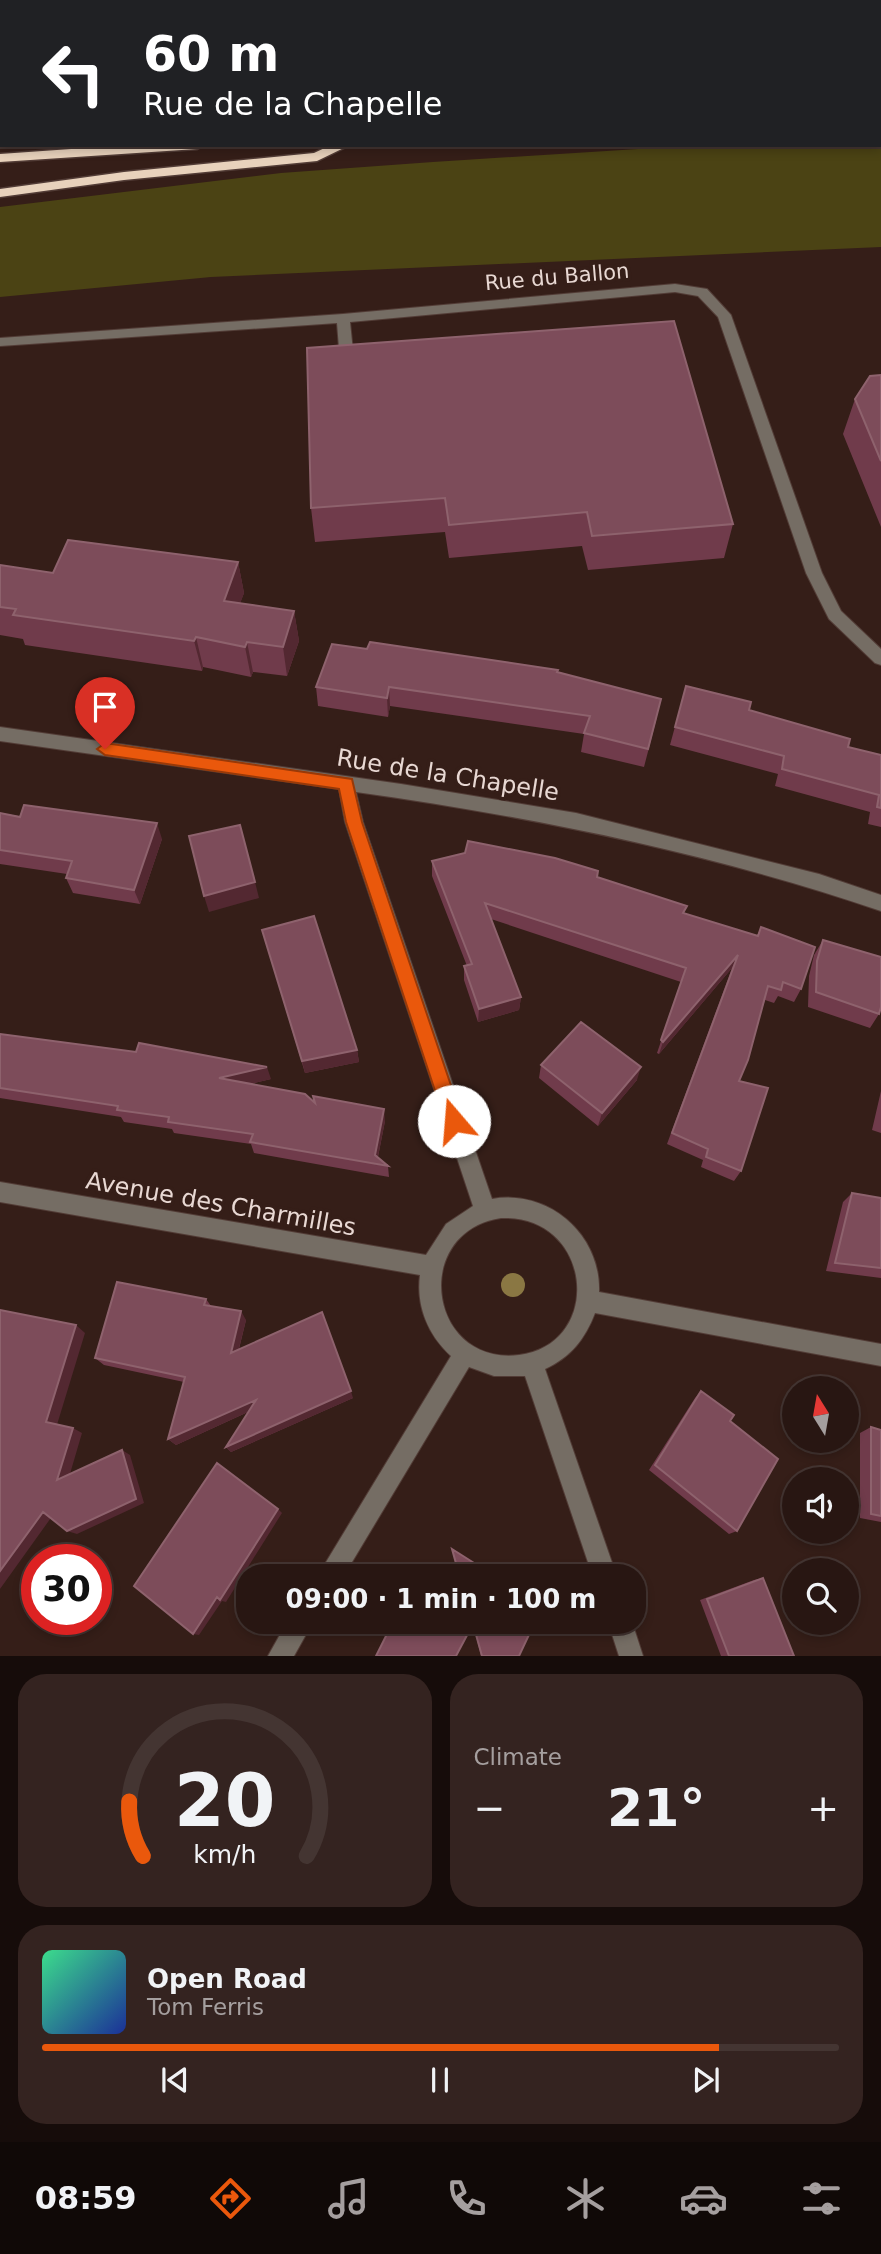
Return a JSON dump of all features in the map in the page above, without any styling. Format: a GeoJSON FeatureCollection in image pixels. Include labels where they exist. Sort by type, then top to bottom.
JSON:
{"type":"FeatureCollection","features":[{"type":"Feature","properties":{"kind":"highway"},"geometry":{"type":"LineString","coordinates":[[0,158],[167,147]]}},
{"type":"Feature","properties":{"kind":"highway"},"geometry":{"type":"LineString","coordinates":[[0,193],[124,176],[317,157],[339,147]]}},
{"type":"Feature","properties":{"kind":"street","name":"Rue du Ballon"},"geometry":{"type":"LineString","coordinates":[[0,342],[343,318],[675,288],[702,292],[724,315],[814,573],[835,615],[881,659]]}},
{"type":"Feature","properties":{"kind":"street"},"geometry":{"type":"LineString","coordinates":[[343,318],[347,361]]}},
{"type":"Feature","properties":{"kind":"street","name":"Rue de la Chapelle"},"geometry":{"type":"LineString","coordinates":[[0,734],[401,790],[576,820],[819,882],[881,903]]}},
{"type":"Feature","properties":{"kind":"street"},"geometry":{"type":"LineString","coordinates":[[346,784],[354,822],[485,1210]]}},
{"type":"Feature","properties":{"kind":"street","name":"Avenue des Charmilles"},"geometry":{"type":"LineString","coordinates":[[0,1192],[432,1267]]}},
{"type":"Feature","properties":{"kind":"street"},"geometry":{"type":"LineString","coordinates":[[514,1206],[539,1213],[561,1227],[578,1248],[587,1273],[588,1301],[582,1322],[569,1341],[553,1356],[533,1366],[510,1368],[486,1364],[465,1353],[448,1336],[436,1315],[430,1291],[432,1267],[440,1247],[453,1230],[485,1210],[514,1206]]}},
{"type":"Feature","properties":{"kind":"street"},"geometry":{"type":"LineString","coordinates":[[588,1301],[881,1355]]}},
{"type":"Feature","properties":{"kind":"street"},"geometry":{"type":"LineString","coordinates":[[337,1564],[465,1353]]}},
{"type":"Feature","properties":{"kind":"street"},"geometry":{"type":"LineString","coordinates":[[533,1366],[601,1564]]}},
{"type":"Feature","properties":{"kind":"street"},"geometry":{"type":"LineString","coordinates":[[280,1656],[294,1634]]}},
{"type":"Feature","properties":{"kind":"street"},"geometry":{"type":"LineString","coordinates":[[624,1634],[632,1656]]}},
{"type":"Feature","properties":{"kind":"shaded area"},"geometry":{"type":"Polygon","coordinates":[[[669,147],[881,147],[881,247],[211,277],[0,297],[0,207],[281,173],[669,147]]]}},
{"type":"Feature","properties":{"kind":"building"},"geometry":{"type":"Polygon","coordinates":[[[674,321],[733,524],[592,536],[587,512],[449,525],[445,498],[311,508],[307,348],[674,321]]]}},
{"type":"Feature","properties":{"kind":"building"},"geometry":{"type":"Polygon","coordinates":[[[881,375],[881,461],[855,399],[870,376],[881,375]]]}},
{"type":"Feature","properties":{"kind":"building"},"geometry":{"type":"Polygon","coordinates":[[[68,540],[238,562],[224,601],[294,611],[283,647],[247,642],[245,647],[196,637],[194,641],[13,615],[16,609],[0,607],[0,565],[53,573],[68,540]]]}},
{"type":"Feature","properties":{"kind":"building"},"geometry":{"type":"Polygon","coordinates":[[[370,642],[558,670],[557,672],[661,699],[648,749],[584,733],[590,716],[389,687],[387,698],[316,687],[332,644],[367,649],[370,642]]]}},
{"type":"Feature","properties":{"kind":"building"},"geometry":{"type":"Polygon","coordinates":[[[686,686],[751,702],[749,710],[850,739],[848,747],[881,755],[881,808],[877,807],[879,795],[782,769],[784,756],[675,727],[686,686]]]}},
{"type":"Feature","properties":{"kind":"building"},"geometry":{"type":"Polygon","coordinates":[[[24,805],[157,823],[134,890],[66,878],[72,861],[0,850],[0,813],[20,817],[24,805]]]}},
{"type":"Feature","properties":{"kind":"building"},"geometry":{"type":"Polygon","coordinates":[[[240,825],[255,882],[204,896],[189,836],[240,825]]]}},
{"type":"Feature","properties":{"kind":"building"},"geometry":{"type":"Polygon","coordinates":[[[468,841],[555,858],[598,871],[597,877],[687,906],[683,913],[758,936],[761,927],[815,947],[801,989],[783,982],[781,990],[768,986],[748,1060],[739,1081],[768,1088],[741,1171],[706,1157],[708,1149],[672,1133],[738,955],[663,1042],[661,1040],[686,968],[485,903],[521,997],[479,1009],[464,966],[472,964],[432,861],[465,853],[468,841]]]}},
{"type":"Feature","properties":{"kind":"building"},"geometry":{"type":"Polygon","coordinates":[[[314,916],[357,1050],[302,1061],[262,930],[314,916]]]}},
{"type":"Feature","properties":{"kind":"building"},"geometry":{"type":"Polygon","coordinates":[[[823,940],[881,957],[879,1014],[816,992],[817,961],[823,940]]]}},
{"type":"Feature","properties":{"kind":"building"},"geometry":{"type":"Polygon","coordinates":[[[581,1022],[641,1067],[602,1113],[541,1065],[581,1022]]]}},
{"type":"Feature","properties":{"kind":"building"},"geometry":{"type":"Polygon","coordinates":[[[0,1034],[136,1052],[139,1043],[267,1067],[219,1078],[305,1094],[315,1103],[313,1096],[384,1109],[375,1155],[388,1166],[250,1142],[253,1134],[168,1122],[169,1117],[117,1110],[118,1106],[0,1088],[0,1034]]]}},
{"type":"Feature","properties":{"kind":"building"},"geometry":{"type":"Polygon","coordinates":[[[852,1193],[881,1198],[881,1268],[835,1263],[852,1193]]]}},
{"type":"Feature","properties":{"kind":"building"},"geometry":{"type":"Polygon","coordinates":[[[117,1282],[206,1299],[204,1305],[241,1311],[231,1353],[322,1312],[351,1391],[226,1447],[256,1400],[168,1439],[185,1377],[95,1358],[117,1282]]]}},
{"type":"Feature","properties":{"kind":"building"},"geometry":{"type":"Polygon","coordinates":[[[0,1310],[76,1325],[46,1422],[73,1428],[57,1480],[122,1450],[136,1499],[67,1531],[43,1512],[0,1571],[0,1310]]]}},
{"type":"Feature","properties":{"kind":"building"},"geometry":{"type":"Polygon","coordinates":[[[701,1391],[734,1415],[730,1421],[778,1459],[737,1531],[655,1465],[701,1391]]]}},
{"type":"Feature","properties":{"kind":"building"},"geometry":{"type":"Polygon","coordinates":[[[871,1427],[881,1430],[881,1516],[871,1514],[871,1427]]]}},
{"type":"Feature","properties":{"kind":"building"},"geometry":{"type":"Polygon","coordinates":[[[217,1463],[278,1509],[243,1564],[236,1564],[236,1575],[220,1600],[217,1597],[193,1634],[134,1586],[217,1463]]]}},
{"type":"Feature","properties":{"kind":"building"},"geometry":{"type":"Polygon","coordinates":[[[452,1549],[476,1564],[456,1564],[452,1549]]]}},
{"type":"Feature","properties":{"kind":"building"},"geometry":{"type":"Polygon","coordinates":[[[763,1578],[782,1626],[782,1635],[786,1635],[794,1656],[729,1656],[707,1599],[763,1578]]]}},
{"type":"Feature","properties":{"kind":"building"},"geometry":{"type":"Polygon","coordinates":[[[387,1634],[468,1634],[456,1656],[376,1656],[387,1634]]]}},
{"type":"Feature","properties":{"kind":"building"},"geometry":{"type":"Polygon","coordinates":[[[476,1634],[529,1634],[519,1656],[482,1656],[476,1634]]]}},
{"type":"Feature","properties":{"kind":"route"},"geometry":{"type":"LineString","coordinates":[[105,749],[346,784],[354,822],[454,1121]]}}]}
